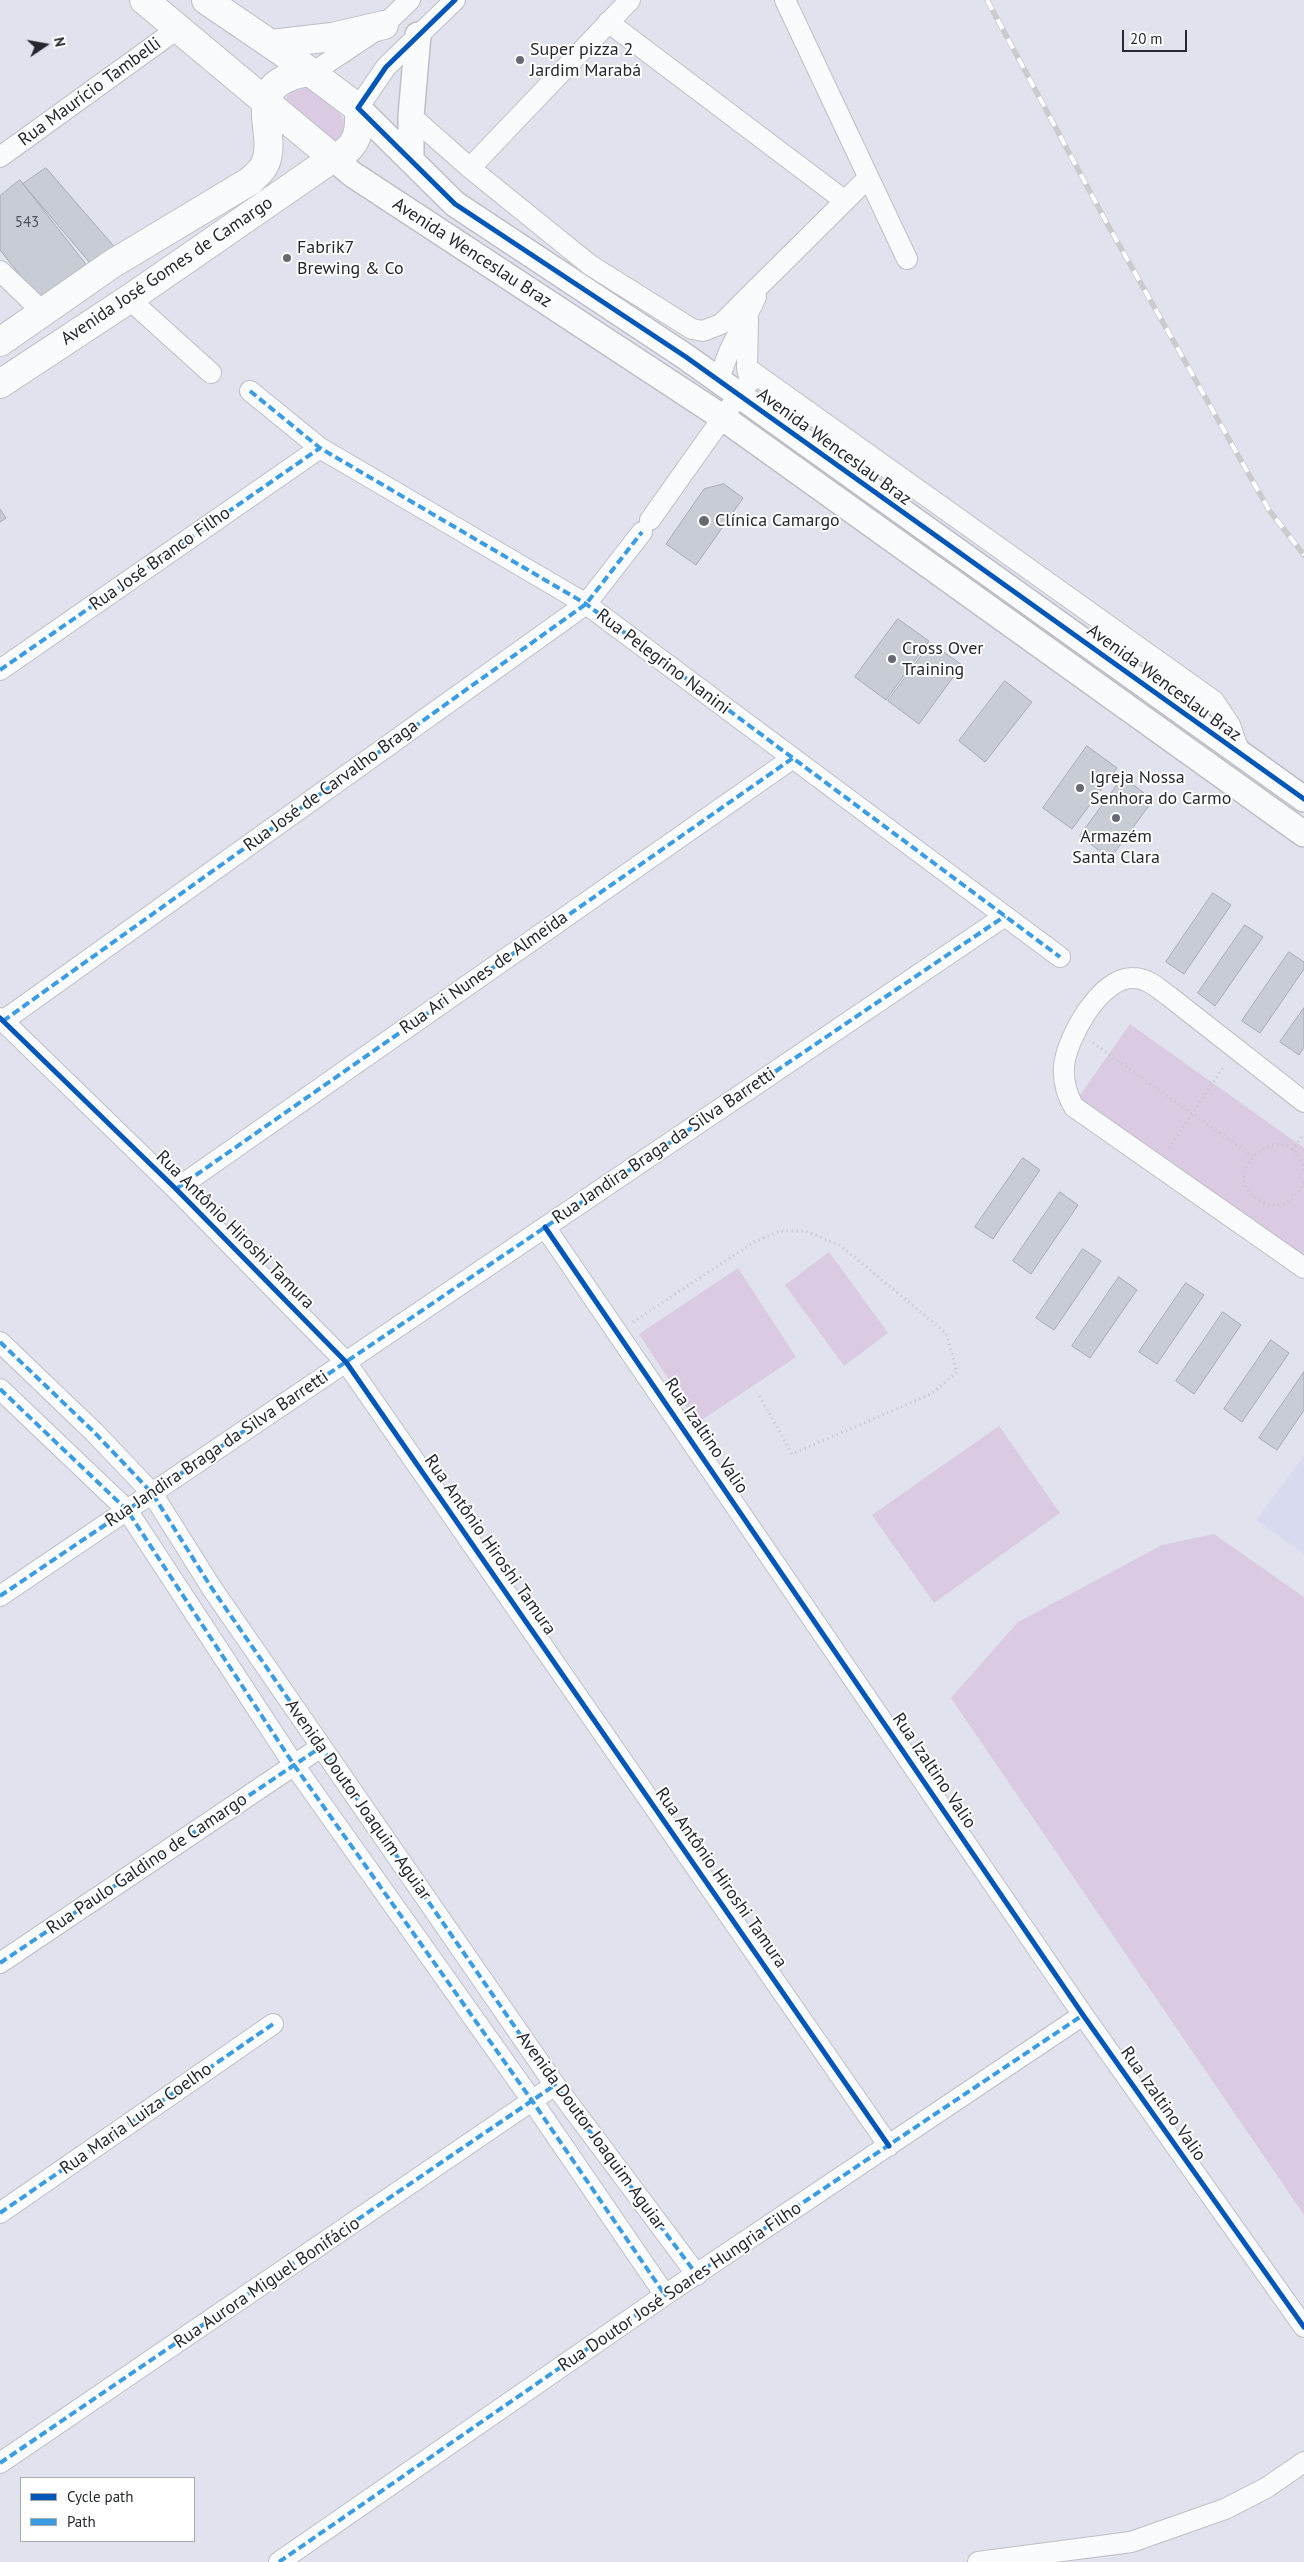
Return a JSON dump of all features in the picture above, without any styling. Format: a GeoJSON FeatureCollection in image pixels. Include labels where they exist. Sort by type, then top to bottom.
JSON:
{"type":"FeatureCollection","features":[{"type":"Feature","properties":{"kind":"main road","name":"Avenida Wenceslau Braz"},"geometry":{"type":"LineString","coordinates":[[144,0],[180,27],[333,158]]}},
{"type":"Feature","properties":{"kind":"main road","name":"Avenida Wenceslau Braz"},"geometry":{"type":"LineString","coordinates":[[206,0],[312,73],[358,108]]}},
{"type":"Feature","properties":{"kind":"main road"},"geometry":{"type":"LineString","coordinates":[[271,44],[332,37],[384,25]]}},
{"type":"Feature","properties":{"kind":"main road"},"geometry":{"type":"LineString","coordinates":[[266,101],[268,92],[273,86],[296,75],[312,73]]}},
{"type":"Feature","properties":{"kind":"main road","name":"Avenida José Gomes de Camargo"},"geometry":{"type":"LineString","coordinates":[[0,342],[112,264],[250,181],[259,173],[265,164],[267,155],[266,101]]}},
{"type":"Feature","properties":{"kind":"main road","name":"Avenida José Gomes de Camargo"},"geometry":{"type":"LineString","coordinates":[[0,384],[130,299],[333,158],[348,150],[356,139],[360,122],[358,108]]}},
{"type":"Feature","properties":{"kind":"street"},"geometry":{"type":"LineString","coordinates":[[312,73],[384,25],[410,0]]}},
{"type":"Feature","properties":{"kind":"street"},"geometry":{"type":"LineString","coordinates":[[358,108],[386,67],[455,0]]}},
{"type":"Feature","properties":{"kind":"street"},"geometry":{"type":"LineString","coordinates":[[470,168],[630,0]]}},
{"type":"Feature","properties":{"kind":"street"},"geometry":{"type":"LineString","coordinates":[[785,0],[907,259]]}},
{"type":"Feature","properties":{"kind":"street"},"geometry":{"type":"LineString","coordinates":[[608,22],[845,201]]}},
{"type":"Feature","properties":{"kind":"street","name":"Rua Maurício Tambelli"},"geometry":{"type":"LineString","coordinates":[[0,156],[180,27]]}},
{"type":"Feature","properties":{"kind":"street"},"geometry":{"type":"LineString","coordinates":[[411,160],[411,116],[418,35]]}},
{"type":"Feature","properties":{"kind":"street","name":"Avenida Wenceslau Braz"},"geometry":{"type":"LineString","coordinates":[[358,108],[455,204],[663,342],[1304,799]]}},
{"type":"Feature","properties":{"kind":"street"},"geometry":{"type":"LineString","coordinates":[[411,116],[470,168],[590,265],[692,329],[703,331],[721,324],[868,178]]}},
{"type":"Feature","properties":{"kind":"street","name":"Avenida Wenceslau Braz"},"geometry":{"type":"LineString","coordinates":[[333,158],[352,174],[722,417],[1304,834]]}},
{"type":"Feature","properties":{"kind":"street"},"geometry":{"type":"LineString","coordinates":[[0,271],[43,312]]}},
{"type":"Feature","properties":{"kind":"street"},"geometry":{"type":"LineString","coordinates":[[718,381],[764,282]]}},
{"type":"Feature","properties":{"kind":"street"},"geometry":{"type":"LineString","coordinates":[[130,299],[211,372]]}},
{"type":"Feature","properties":{"kind":"street"},"geometry":{"type":"LineString","coordinates":[[748,314],[747,368],[751,389],[766,415]]}},
{"type":"Feature","properties":{"kind":"street"},"geometry":{"type":"LineString","coordinates":[[663,342],[679,342],[686,339],[692,329]]}},
{"type":"Feature","properties":{"kind":"street"},"geometry":{"type":"LineString","coordinates":[[747,368],[1214,701],[1230,724],[1240,754]]}},
{"type":"Feature","properties":{"kind":"street","name":"Rua Pelegrino Nanini"},"geometry":{"type":"LineString","coordinates":[[250,391],[320,448],[586,604],[1060,957]]}},
{"type":"Feature","properties":{"kind":"street","name":"Rua José de Carvalho Braga"},"geometry":{"type":"LineString","coordinates":[[2,1020],[586,604],[646,526],[738,396]]}},
{"type":"Feature","properties":{"kind":"street","name":"Rua José Branco Filho"},"geometry":{"type":"LineString","coordinates":[[0,670],[320,448]]}},
{"type":"Feature","properties":{"kind":"street","name":"Rua Ari Nunes de Almeida"},"geometry":{"type":"LineString","coordinates":[[176,1189],[793,758]]}},
{"type":"Feature","properties":{"kind":"street","name":"Rua Jandira Braga da Silva Barretti"},"geometry":{"type":"LineString","coordinates":[[0,1596],[1005,916]]}},
{"type":"Feature","properties":{"kind":"street"},"geometry":{"type":"LineString","coordinates":[[1304,1102],[1148,981],[1132,978],[1117,982],[1101,994],[1084,1015],[1064,1066],[1064,1080],[1071,1102],[1093,1122],[1304,1268]]}},
{"type":"Feature","properties":{"kind":"street","name":"Rua Antônio Hiroshi Tamura"},"geometry":{"type":"LineString","coordinates":[[2,1020],[176,1189],[346,1362],[890,2146]]}},
{"type":"Feature","properties":{"kind":"street","name":"Rua Izaltino Valio"},"geometry":{"type":"LineString","coordinates":[[545,1227],[1084,2015],[1304,2328]]}},
{"type":"Feature","properties":{"kind":"street","name":"Avenida Doutor Joaquim Aguiar"},"geometry":{"type":"LineString","coordinates":[[0,1342],[94,1432],[152,1493],[211,1587],[556,2085],[696,2274]]}},
{"type":"Feature","properties":{"kind":"street","name":"Avenida Doutor Joaquim Aguiar"},"geometry":{"type":"LineString","coordinates":[[0,1389],[127,1510],[294,1766],[533,2102],[665,2295]]}},
{"type":"Feature","properties":{"kind":"street","name":"Rua Paulo Galdino de Camargo"},"geometry":{"type":"LineString","coordinates":[[0,1963],[321,1747]]}},
{"type":"Feature","properties":{"kind":"street","name":"Rua Doutor José Soares Hungria Filho"},"geometry":{"type":"LineString","coordinates":[[279,2562],[665,2295],[1084,2015]]}},
{"type":"Feature","properties":{"kind":"street","name":"Rua Maria Luiza Coelho"},"geometry":{"type":"LineString","coordinates":[[0,2213],[273,2024]]}},
{"type":"Feature","properties":{"kind":"street","name":"Rua Aurora Miguel Bonifácio"},"geometry":{"type":"LineString","coordinates":[[0,2463],[556,2085]]}},
{"type":"Feature","properties":{"kind":"street"},"geometry":{"type":"LineString","coordinates":[[978,2562],[1131,2542],[1225,2509],[1266,2488],[1304,2462]]}},
{"type":"Feature","properties":{"kind":"path"},"geometry":{"type":"LineString","coordinates":[[1077,1031],[1252,1156]]}},
{"type":"Feature","properties":{"kind":"path"},"geometry":{"type":"LineString","coordinates":[[1157,1165],[1236,1048]]}},
{"type":"Feature","properties":{"kind":"path"},"geometry":{"type":"LineString","coordinates":[[1292,1150],[1304,1134]]}},
{"type":"Feature","properties":{"kind":"path"},"geometry":{"type":"LineString","coordinates":[[1304,1170],[1298,1156],[1292,1150],[1275,1145],[1266,1146],[1252,1156],[1245,1174],[1246,1184],[1251,1193],[1258,1200],[1267,1204],[1286,1203],[1300,1191],[1304,1181]]}},
{"type":"Feature","properties":{"kind":"path"},"geometry":{"type":"LineString","coordinates":[[1300,1191],[1304,1194]]}},
{"type":"Feature","properties":{"kind":"path"},"geometry":{"type":"LineString","coordinates":[[618,1332],[754,1242],[780,1231],[806,1231],[841,1246],[946,1333],[958,1372],[931,1394],[792,1454],[759,1395]]}},
{"type":"Feature","properties":{"kind":"shaded area"},"geometry":{"type":"Polygon","coordinates":[[[309,87],[325,92],[344,120],[343,137],[332,144],[289,110],[285,100],[290,93],[309,87]]]}},
{"type":"Feature","properties":{"kind":"shaded area"},"geometry":{"type":"Polygon","coordinates":[[[1130,1024],[1304,1148],[1304,1263],[1076,1101],[1130,1024]]]}},
{"type":"Feature","properties":{"kind":"shaded area"},"geometry":{"type":"Polygon","coordinates":[[[829,1252],[888,1333],[844,1366],[785,1285],[829,1252]]]}},
{"type":"Feature","properties":{"kind":"shaded area"},"geometry":{"type":"Polygon","coordinates":[[[738,1268],[796,1357],[697,1423],[639,1334],[738,1268]]]}},
{"type":"Feature","properties":{"kind":"shaded area"},"geometry":{"type":"Polygon","coordinates":[[[999,1426],[1060,1513],[934,1603],[872,1515],[999,1426]]]}},
{"type":"Feature","properties":{"kind":"shaded area"},"geometry":{"type":"Polygon","coordinates":[[[1304,1456],[1304,1554],[1256,1520],[1304,1456]]]}},
{"type":"Feature","properties":{"kind":"shaded area"},"geometry":{"type":"Polygon","coordinates":[[[1214,1534],[1304,1597],[1304,2215],[951,1698],[1018,1622],[1162,1545],[1214,1534]]]}},
{"type":"Feature","properties":{"kind":"building"},"geometry":{"type":"Polygon","coordinates":[[[46,168],[118,251],[96,270],[23,184],[46,168]]]}},
{"type":"Feature","properties":{"kind":"building"},"geometry":{"type":"Polygon","coordinates":[[[20,180],[88,267],[42,303],[0,250],[0,196],[20,180]]]}},
{"type":"Feature","properties":{"kind":"building","name":"Clínica Camargo"},"geometry":{"type":"Polygon","coordinates":[[[724,484],[743,498],[696,565],[666,544],[704,489],[724,484]]]}},
{"type":"Feature","properties":{"kind":"building"},"geometry":{"type":"Polygon","coordinates":[[[0,509],[6,518],[0,522],[0,509]]]}},
{"type":"Feature","properties":{"kind":"building","name":"Cross Over Training"},"geometry":{"type":"Polygon","coordinates":[[[898,619],[929,641],[886,700],[855,677],[898,619]]]}},
{"type":"Feature","properties":{"kind":"building"},"geometry":{"type":"Polygon","coordinates":[[[931,643],[962,665],[919,724],[888,701],[931,643]]]}},
{"type":"Feature","properties":{"kind":"building"},"geometry":{"type":"Polygon","coordinates":[[[1005,681],[1032,702],[985,762],[959,741],[1005,681]]]}},
{"type":"Feature","properties":{"kind":"building","name":"Igreja Nossa Senhora do Carmo"},"geometry":{"type":"Polygon","coordinates":[[[1087,746],[1117,768],[1072,829],[1043,808],[1087,746]]]}},
{"type":"Feature","properties":{"kind":"building","name":"Armazém Santa Clara"},"geometry":{"type":"Polygon","coordinates":[[[1123,777],[1153,800],[1110,859],[1080,836],[1123,777]]]}},
{"type":"Feature","properties":{"kind":"building"},"geometry":{"type":"Polygon","coordinates":[[[1213,893],[1231,905],[1184,974],[1166,962],[1213,893]]]}},
{"type":"Feature","properties":{"kind":"building"},"geometry":{"type":"Polygon","coordinates":[[[1245,925],[1263,937],[1215,1006],[1198,993],[1245,925]]]}},
{"type":"Feature","properties":{"kind":"building"},"geometry":{"type":"Polygon","coordinates":[[[1289,952],[1304,962],[1304,969],[1260,1033],[1242,1021],[1289,952]]]}},
{"type":"Feature","properties":{"kind":"building"},"geometry":{"type":"Polygon","coordinates":[[[1304,1008],[1304,1047],[1299,1055],[1280,1042],[1304,1008]]]}},
{"type":"Feature","properties":{"kind":"building"},"geometry":{"type":"Polygon","coordinates":[[[1023,1158],[1040,1170],[993,1239],[975,1227],[1023,1158]]]}},
{"type":"Feature","properties":{"kind":"building"},"geometry":{"type":"Polygon","coordinates":[[[1060,1192],[1078,1205],[1031,1274],[1013,1261],[1060,1192]]]}},
{"type":"Feature","properties":{"kind":"building"},"geometry":{"type":"Polygon","coordinates":[[[1083,1249],[1101,1261],[1054,1330],[1036,1318],[1083,1249]]]}},
{"type":"Feature","properties":{"kind":"building"},"geometry":{"type":"Polygon","coordinates":[[[1119,1277],[1137,1290],[1090,1358],[1072,1346],[1119,1277]]]}},
{"type":"Feature","properties":{"kind":"building"},"geometry":{"type":"Polygon","coordinates":[[[1186,1283],[1204,1295],[1157,1364],[1139,1352],[1186,1283]]]}},
{"type":"Feature","properties":{"kind":"building"},"geometry":{"type":"Polygon","coordinates":[[[1223,1312],[1241,1325],[1194,1394],[1176,1381],[1223,1312]]]}},
{"type":"Feature","properties":{"kind":"building"},"geometry":{"type":"Polygon","coordinates":[[[1271,1340],[1289,1353],[1242,1422],[1224,1409],[1271,1340]]]}},
{"type":"Feature","properties":{"kind":"building"},"geometry":{"type":"Polygon","coordinates":[[[1304,1372],[1304,1410],[1277,1450],[1259,1438],[1304,1372]]]}},
{"type":"Feature","properties":{"kind":"railway"},"geometry":{"type":"LineString","coordinates":[[987,0],[1109,227],[1269,510],[1304,555]]}},
{"type":"Feature","properties":{"kind":"marked path"},"geometry":{"type":"LineString","coordinates":[[250,391],[320,448],[586,604],[1060,957]]}},
{"type":"Feature","properties":{"kind":"marked path"},"geometry":{"type":"LineString","coordinates":[[0,670],[320,448]]}},
{"type":"Feature","properties":{"kind":"marked path"},"geometry":{"type":"LineString","coordinates":[[3,1021],[586,604],[642,532]]}},
{"type":"Feature","properties":{"kind":"marked path"},"geometry":{"type":"LineString","coordinates":[[176,1189],[793,758]]}},
{"type":"Feature","properties":{"kind":"marked path"},"geometry":{"type":"LineString","coordinates":[[0,1596],[1005,916]]}},
{"type":"Feature","properties":{"kind":"marked path"},"geometry":{"type":"LineString","coordinates":[[0,1342],[94,1432],[152,1493],[211,1587],[555,2085],[697,2275]]}},
{"type":"Feature","properties":{"kind":"marked path"},"geometry":{"type":"LineString","coordinates":[[0,1389],[127,1510],[294,1765],[533,2102],[665,2295]]}},
{"type":"Feature","properties":{"kind":"marked path"},"geometry":{"type":"LineString","coordinates":[[0,1963],[321,1747]]}},
{"type":"Feature","properties":{"kind":"marked path"},"geometry":{"type":"LineString","coordinates":[[279,2562],[665,2295],[1083,2015]]}},
{"type":"Feature","properties":{"kind":"marked path"},"geometry":{"type":"LineString","coordinates":[[0,2213],[273,2024]]}},
{"type":"Feature","properties":{"kind":"marked path"},"geometry":{"type":"LineString","coordinates":[[0,2463],[555,2085]]}},
{"type":"Feature","properties":{"kind":"cycle path"},"geometry":{"type":"LineString","coordinates":[[455,0],[386,67],[358,108],[455,204],[686,357],[1304,799]]}},
{"type":"Feature","properties":{"kind":"cycle path"},"geometry":{"type":"LineString","coordinates":[[0,1018],[176,1189],[346,1362],[889,2146]]}},
{"type":"Feature","properties":{"kind":"cycle path"},"geometry":{"type":"LineString","coordinates":[[545,1227],[1083,2015],[1304,2327]]}},
{"type":"Feature","properties":{"kind":"place","name":"Super pizza 2 Jardim Marabá"},"geometry":{"type":"Point","coordinates":[520,60]}},
{"type":"Feature","properties":{"kind":"place","name":"Fabrik7 Brewing & Co"},"geometry":{"type":"Point","coordinates":[287,258]}},
{"type":"Feature","properties":{"kind":"place","name":"Clínica Camargo"},"geometry":{"type":"Point","coordinates":[704,521]}},
{"type":"Feature","properties":{"kind":"place","name":"Cross Over Training"},"geometry":{"type":"Point","coordinates":[892,659]}},
{"type":"Feature","properties":{"kind":"place","name":"Igreja Nossa Senhora do Carmo"},"geometry":{"type":"Point","coordinates":[1080,788]}},
{"type":"Feature","properties":{"kind":"place","name":"Armazém Santa Clara"},"geometry":{"type":"Point","coordinates":[1116,818]}}]}
